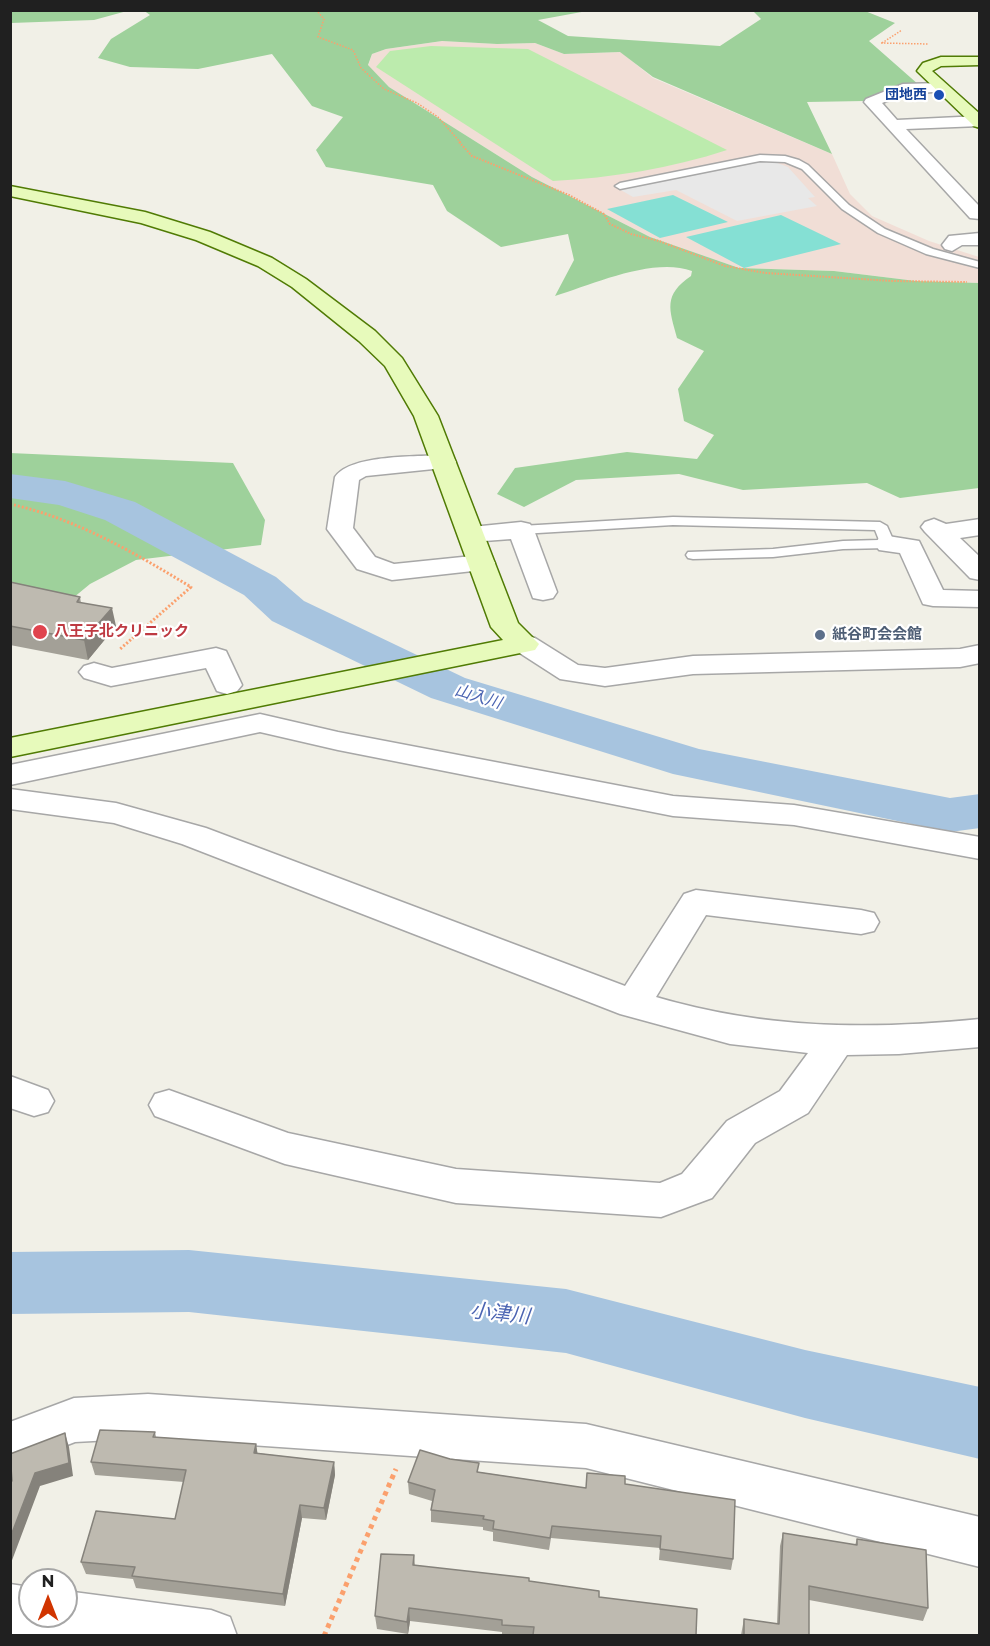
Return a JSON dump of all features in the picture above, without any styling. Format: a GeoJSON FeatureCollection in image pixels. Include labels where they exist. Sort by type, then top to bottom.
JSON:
{"type":"FeatureCollection","features":[{"type":"Feature","properties":{"kind":"street"},"geometry":{"type":"LineString","coordinates":[[979,122],[924,71],[930,65],[980,61]]}},
{"type":"Feature","properties":{"kind":"street"},"geometry":{"type":"LineString","coordinates":[[942,88],[903,89],[872,102],[976,214],[980,214]]}},
{"type":"Feature","properties":{"kind":"street"},"geometry":{"type":"LineString","coordinates":[[892,125],[979,122]]}},
{"type":"Feature","properties":{"kind":"street"},"geometry":{"type":"LineString","coordinates":[[10,191],[145,218],[203,236],[265,262],[299,283],[367,336],[394,363],[426,416],[482,563],[515,635],[570,673],[605,677],[693,665],[960,658],[980,654]]}},
{"type":"Feature","properties":{"kind":"street"},"geometry":{"type":"LineString","coordinates":[[947,251],[956,240],[980,239]]}},
{"type":"Feature","properties":{"kind":"street"},"geometry":{"type":"LineString","coordinates":[[444,462],[360,469],[347,477],[340,529],[366,563],[392,572],[482,563]]}},
{"type":"Feature","properties":{"kind":"street"},"geometry":{"type":"LineString","coordinates":[[980,527],[937,530],[980,572]]}},
{"type":"Feature","properties":{"kind":"street"},"geometry":{"type":"LineString","coordinates":[[471,534],[521,530],[543,592]]}},
{"type":"Feature","properties":{"kind":"street"},"geometry":{"type":"LineString","coordinates":[[888,544],[910,547],[933,598],[980,599]]}},
{"type":"Feature","properties":{"kind":"street"},"geometry":{"type":"LineString","coordinates":[[10,729],[451,638],[515,635]]}},
{"type":"Feature","properties":{"kind":"street"},"geometry":{"type":"LineString","coordinates":[[10,748],[479,653],[515,635]]}},
{"type":"Feature","properties":{"kind":"street"},"geometry":{"type":"LineString","coordinates":[[94,672],[111,677],[216,657],[227,685]]}},
{"type":"Feature","properties":{"kind":"street"},"geometry":{"type":"LineString","coordinates":[[10,775],[260,723],[338,741],[673,806],[794,815],[980,848]]}},
{"type":"Feature","properties":{"kind":"street"},"geometry":{"type":"LineString","coordinates":[[10,799],[116,813],[194,836],[633,1004],[691,1022],[762,1035],[826,1040],[949,1037],[980,1033]]}},
{"type":"Feature","properties":{"kind":"street"},"geometry":{"type":"LineString","coordinates":[[633,1004],[696,902],[861,922]]}},
{"type":"Feature","properties":{"kind":"street"},"geometry":{"type":"LineString","coordinates":[[169,1105],[285,1148],[456,1186],[662,1200],[697,1186],[741,1132],[794,1102],[828,1054],[826,1040]]}},
{"type":"Feature","properties":{"kind":"street"},"geometry":{"type":"LineString","coordinates":[[10,1445],[74,1420],[148,1416],[586,1446],[980,1542]]}},
{"type":"Feature","properties":{"kind":"street"},"geometry":{"type":"LineString","coordinates":[[78,1619],[211,1635]]}},
{"type":"Feature","properties":{"kind":"lane"},"geometry":{"type":"LineString","coordinates":[[620,186],[753,159],[785,159],[805,167],[851,212],[920,249],[947,251],[980,265]]}},
{"type":"Feature","properties":{"kind":"lane"},"geometry":{"type":"LineString","coordinates":[[521,530],[673,521],[880,526],[888,544],[843,545],[773,553],[693,555]]}},
{"type":"Feature","properties":{"kind":"lane"},"geometry":{"type":"LineString","coordinates":[[767,523],[773,553]]}},
{"type":"Feature","properties":{"kind":"path"},"geometry":{"type":"LineString","coordinates":[[881,44],[902,30]]}},
{"type":"Feature","properties":{"kind":"path"},"geometry":{"type":"LineString","coordinates":[[10,504],[72,521],[152,563],[191,587],[94,672]]}},
{"type":"Feature","properties":{"kind":"path"},"geometry":{"type":"LineString","coordinates":[[324,1635],[410,1435]]}},
{"type":"Feature","properties":{"kind":"shaded area"},"geometry":{"type":"Polygon","coordinates":[[[442,41],[497,44],[535,43],[564,54],[621,52],[653,78],[832,154],[850,194],[872,216],[929,241],[979,257],[979,283],[916,281],[834,271],[739,268],[650,237],[532,177],[389,87],[368,66],[372,54],[386,49],[442,41]]]}},
{"type":"Feature","properties":{"kind":"shaded area"},"geometry":{"type":"Polygon","coordinates":[[[772,161],[788,167],[815,197],[808,198],[817,206],[737,221],[676,190],[633,197],[619,189],[751,162],[772,161]]]}},
{"type":"Feature","properties":{"kind":"shaded area"},"geometry":{"type":"Polygon","coordinates":[[[673,195],[728,222],[660,238],[607,209],[673,195]]]}},
{"type":"Feature","properties":{"kind":"shaded area"},"geometry":{"type":"Polygon","coordinates":[[[781,215],[841,244],[744,268],[686,237],[781,215]]]}},
{"type":"Feature","properties":{"kind":"green space"},"geometry":{"type":"Polygon","coordinates":[[[143,10],[587,11],[538,20],[568,36],[720,46],[761,19],[753,11],[865,11],[895,23],[869,41],[919,85],[892,86],[864,101],[807,102],[832,154],[653,77],[620,52],[564,54],[535,43],[497,44],[442,41],[386,49],[372,54],[368,65],[389,87],[532,177],[650,237],[739,268],[834,271],[916,281],[979,283],[979,488],[900,498],[867,483],[743,490],[679,474],[576,480],[524,507],[497,494],[515,468],[627,452],[697,459],[714,435],[684,421],[678,389],[704,351],[677,338],[670,303],[676,290],[691,276],[692,271],[660,267],[642,270],[605,279],[555,296],[574,260],[568,234],[501,247],[447,211],[433,185],[326,167],[316,150],[343,117],[312,106],[272,54],[198,69],[130,67],[98,58],[111,39],[150,15],[143,10]]]}},
{"type":"Feature","properties":{"kind":"green space"},"geometry":{"type":"Polygon","coordinates":[[[10,11],[127,11],[94,20],[11,23],[10,11]]]}},
{"type":"Feature","properties":{"kind":"green space"},"geometry":{"type":"Polygon","coordinates":[[[431,46],[528,49],[727,150],[641,171],[553,181],[376,67],[390,51],[431,46]]]}},
{"type":"Feature","properties":{"kind":"green space"},"geometry":{"type":"Polygon","coordinates":[[[10,453],[233,463],[265,520],[261,545],[136,560],[90,584],[73,598],[11,595],[10,453]]]}},
{"type":"Feature","properties":{"kind":"building"},"geometry":{"type":"Polygon","coordinates":[[[10,582],[80,597],[77,602],[112,608],[84,640],[10,626],[10,582]]]}},
{"type":"Feature","properties":{"kind":"building"},"geometry":{"type":"Polygon","coordinates":[[[100,1430],[155,1432],[153,1437],[256,1444],[254,1453],[334,1462],[324,1508],[300,1505],[283,1594],[132,1576],[135,1567],[81,1562],[96,1511],[175,1519],[186,1470],[91,1462],[100,1430]]]}},
{"type":"Feature","properties":{"kind":"building"},"geometry":{"type":"Polygon","coordinates":[[[65,1433],[69,1463],[35,1473],[10,1538],[10,1481],[12,1481],[10,1454],[65,1433]]]}},
{"type":"Feature","properties":{"kind":"building"},"geometry":{"type":"Polygon","coordinates":[[[420,1450],[450,1459],[479,1463],[477,1472],[586,1488],[587,1473],[625,1476],[625,1484],[735,1500],[733,1559],[660,1549],[661,1536],[552,1526],[550,1538],[493,1529],[494,1521],[483,1519],[484,1516],[431,1510],[435,1490],[408,1482],[420,1450]]]}},
{"type":"Feature","properties":{"kind":"building"},"geometry":{"type":"Polygon","coordinates":[[[783,1533],[857,1545],[857,1539],[926,1550],[928,1608],[809,1586],[809,1635],[744,1635],[744,1619],[779,1624],[783,1533]]]}},
{"type":"Feature","properties":{"kind":"building"},"geometry":{"type":"Polygon","coordinates":[[[381,1554],[414,1555],[413,1565],[529,1578],[529,1581],[599,1591],[599,1597],[697,1609],[696,1635],[533,1635],[534,1627],[502,1625],[502,1620],[409,1608],[407,1622],[375,1616],[381,1554]]]}},
{"type":"Feature","properties":{"kind":"waterway","name":"山入川"},"geometry":{"type":"LineString","coordinates":[[10,486],[65,493],[120,511],[260,586],[288,611],[448,688],[691,763],[950,815],[980,811]]}},
{"type":"Feature","properties":{"kind":"waterway","name":"小津川"},"geometry":{"type":"LineString","coordinates":[[10,1283],[189,1281],[566,1321],[805,1384],[980,1423]]}},
{"type":"Feature","properties":{"kind":"place","name":"団地西"},"geometry":{"type":"Point","coordinates":[939,95]}},
{"type":"Feature","properties":{"kind":"place","name":"八王子北クリニック"},"geometry":{"type":"Point","coordinates":[40,632]}},
{"type":"Feature","properties":{"kind":"place","name":"紙谷町会会館"},"geometry":{"type":"Point","coordinates":[820,635]}}]}
